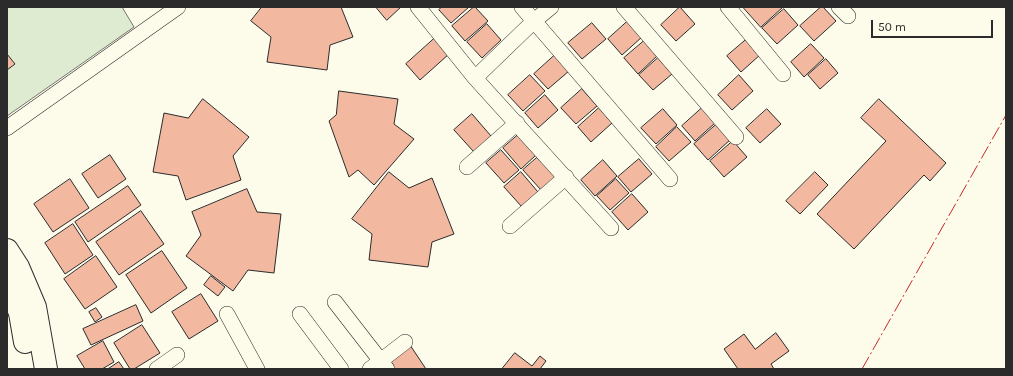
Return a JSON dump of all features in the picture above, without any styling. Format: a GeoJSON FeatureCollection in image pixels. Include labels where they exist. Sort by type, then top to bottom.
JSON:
{"type":"FeatureCollection","features":[{"type":"Feature","properties":{"kind":"main road"},"geometry":{"type":"LineString","coordinates":[[7,250],[18,267],[35,307],[46,369]]}},
{"type":"Feature","properties":{"kind":"main road"},"geometry":{"type":"LineString","coordinates":[[7,280],[20,313],[31,369]]}},
{"type":"Feature","properties":{"kind":"street"},"geometry":{"type":"LineString","coordinates":[[7,128],[178,7]]}},
{"type":"Feature","properties":{"kind":"street"},"geometry":{"type":"LineString","coordinates":[[418,7],[476,78],[611,228]]}},
{"type":"Feature","properties":{"kind":"street"},"geometry":{"type":"LineString","coordinates":[[522,7],[670,179]]}},
{"type":"Feature","properties":{"kind":"street"},"geometry":{"type":"LineString","coordinates":[[476,78],[550,7]]}},
{"type":"Feature","properties":{"kind":"street"},"geometry":{"type":"LineString","coordinates":[[624,7],[736,137]]}},
{"type":"Feature","properties":{"kind":"street"},"geometry":{"type":"LineString","coordinates":[[728,7],[783,74]]}},
{"type":"Feature","properties":{"kind":"street"},"geometry":{"type":"LineString","coordinates":[[466,167],[517,123]]}},
{"type":"Feature","properties":{"kind":"street"},"geometry":{"type":"LineString","coordinates":[[510,226],[566,177]]}},
{"type":"Feature","properties":{"kind":"street"},"geometry":{"type":"LineString","coordinates":[[335,302],[379,366],[405,342]]}},
{"type":"Feature","properties":{"kind":"street"},"geometry":{"type":"LineString","coordinates":[[228,314],[257,369]]}},
{"type":"Feature","properties":{"kind":"street"},"geometry":{"type":"LineString","coordinates":[[300,314],[340,369]]}},
{"type":"Feature","properties":{"kind":"street"},"geometry":{"type":"LineString","coordinates":[[157,369],[177,355]]}},
{"type":"Feature","properties":{"kind":"green space"},"geometry":{"type":"Polygon","coordinates":[[[7,7],[122,7],[134,27],[7,116],[7,7]]]}},
{"type":"Feature","properties":{"kind":"building"},"geometry":{"type":"Polygon","coordinates":[[[262,7],[341,7],[353,37],[330,45],[327,70],[267,62],[271,37],[251,21],[262,7]]]}},
{"type":"Feature","properties":{"kind":"building"},"geometry":{"type":"Polygon","coordinates":[[[376,7],[401,7],[387,20],[376,7]]]}},
{"type":"Feature","properties":{"kind":"building"},"geometry":{"type":"Polygon","coordinates":[[[442,7],[469,7],[451,23],[439,10],[442,7]]]}},
{"type":"Feature","properties":{"kind":"building"},"geometry":{"type":"Polygon","coordinates":[[[474,7],[488,21],[465,41],[452,26],[474,7]]]}},
{"type":"Feature","properties":{"kind":"building"},"geometry":{"type":"Polygon","coordinates":[[[680,7],[695,24],[676,41],[661,25],[680,7]]]}},
{"type":"Feature","properties":{"kind":"building"},"geometry":{"type":"Polygon","coordinates":[[[743,7],[783,7],[761,27],[743,7]]]}},
{"type":"Feature","properties":{"kind":"building"},"geometry":{"type":"Polygon","coordinates":[[[821,7],[823,7],[836,21],[814,41],[800,26],[821,7]]]}},
{"type":"Feature","properties":{"kind":"building"},"geometry":{"type":"Polygon","coordinates":[[[784,9],[798,25],[777,44],[762,28],[784,9]]]}},
{"type":"Feature","properties":{"kind":"building"},"geometry":{"type":"Polygon","coordinates":[[[628,21],[642,37],[622,55],[608,39],[628,21]]]}},
{"type":"Feature","properties":{"kind":"building"},"geometry":{"type":"Polygon","coordinates":[[[592,23],[606,39],[582,59],[568,43],[592,23]]]}},
{"type":"Feature","properties":{"kind":"building"},"geometry":{"type":"Polygon","coordinates":[[[487,24],[501,40],[482,58],[467,42],[487,24]]]}},
{"type":"Feature","properties":{"kind":"building"},"geometry":{"type":"Polygon","coordinates":[[[435,38],[449,54],[420,80],[406,64],[435,38]]]}},
{"type":"Feature","properties":{"kind":"building"},"geometry":{"type":"Polygon","coordinates":[[[747,39],[761,54],[741,72],[727,56],[747,39]]]}},
{"type":"Feature","properties":{"kind":"building"},"geometry":{"type":"Polygon","coordinates":[[[644,41],[657,56],[638,74],[624,58],[644,41]]]}},
{"type":"Feature","properties":{"kind":"building"},"geometry":{"type":"Polygon","coordinates":[[[811,44],[824,58],[804,77],[791,62],[811,44]]]}},
{"type":"Feature","properties":{"kind":"building"},"geometry":{"type":"Polygon","coordinates":[[[7,54],[15,64],[7,70],[7,54]]]}},
{"type":"Feature","properties":{"kind":"building"},"geometry":{"type":"Polygon","coordinates":[[[555,55],[569,71],[548,89],[534,74],[555,55]]]}},
{"type":"Feature","properties":{"kind":"building"},"geometry":{"type":"Polygon","coordinates":[[[658,58],[672,74],[653,90],[639,75],[658,58]]]}},
{"type":"Feature","properties":{"kind":"building"},"geometry":{"type":"Polygon","coordinates":[[[826,59],[838,73],[820,89],[808,75],[826,59]]]}},
{"type":"Feature","properties":{"kind":"building"},"geometry":{"type":"Polygon","coordinates":[[[530,75],[545,91],[523,111],[508,95],[530,75]]]}},
{"type":"Feature","properties":{"kind":"building"},"geometry":{"type":"Polygon","coordinates":[[[739,75],[753,91],[732,110],[718,95],[739,75]]]}},
{"type":"Feature","properties":{"kind":"building"},"geometry":{"type":"Polygon","coordinates":[[[582,89],[597,106],[576,124],[561,108],[582,89]]]}},
{"type":"Feature","properties":{"kind":"building"},"geometry":{"type":"Polygon","coordinates":[[[339,91],[398,99],[394,124],[414,139],[374,185],[358,170],[349,177],[329,121],[336,115],[339,91]]]}},
{"type":"Feature","properties":{"kind":"building"},"geometry":{"type":"Polygon","coordinates":[[[545,95],[558,110],[538,128],[525,113],[545,95]]]}},
{"type":"Feature","properties":{"kind":"building"},"geometry":{"type":"Polygon","coordinates":[[[203,99],[249,137],[233,156],[241,180],[186,200],[178,176],[153,172],[164,113],[188,118],[203,99]]]}},
{"type":"Feature","properties":{"kind":"building"},"geometry":{"type":"Polygon","coordinates":[[[879,99],[946,163],[930,181],[924,175],[854,249],[817,214],[886,141],[861,118],[879,99]]]}},
{"type":"Feature","properties":{"kind":"building"},"geometry":{"type":"Polygon","coordinates":[[[599,108],[612,123],[591,142],[578,127],[599,108]]]}},
{"type":"Feature","properties":{"kind":"building"},"geometry":{"type":"Polygon","coordinates":[[[702,108],[715,123],[695,141],[682,126],[702,108]]]}},
{"type":"Feature","properties":{"kind":"building"},"geometry":{"type":"Polygon","coordinates":[[[663,109],[677,125],[656,144],[641,128],[663,109]]]}},
{"type":"Feature","properties":{"kind":"building"},"geometry":{"type":"Polygon","coordinates":[[[767,109],[781,124],[760,143],[746,128],[767,109]]]}},
{"type":"Feature","properties":{"kind":"building"},"geometry":{"type":"Polygon","coordinates":[[[472,114],[491,136],[474,152],[454,130],[472,114]]]}},
{"type":"Feature","properties":{"kind":"building"},"geometry":{"type":"Polygon","coordinates":[[[717,124],[731,139],[708,160],[694,144],[717,124]]]}},
{"type":"Feature","properties":{"kind":"building"},"geometry":{"type":"Polygon","coordinates":[[[677,127],[691,142],[669,161],[656,147],[677,127]]]}},
{"type":"Feature","properties":{"kind":"building"},"geometry":{"type":"Polygon","coordinates":[[[518,135],[536,155],[521,169],[503,148],[518,135]]]}},
{"type":"Feature","properties":{"kind":"building"},"geometry":{"type":"Polygon","coordinates":[[[733,141],[747,157],[724,177],[710,161],[733,141]]]}},
{"type":"Feature","properties":{"kind":"building"},"geometry":{"type":"Polygon","coordinates":[[[501,150],[519,170],[504,183],[486,163],[501,150]]]}},
{"type":"Feature","properties":{"kind":"building"},"geometry":{"type":"Polygon","coordinates":[[[110,155],[126,179],[98,198],[82,174],[110,155]]]}},
{"type":"Feature","properties":{"kind":"building"},"geometry":{"type":"Polygon","coordinates":[[[539,156],[557,176],[541,190],[523,170],[539,156]]]}},
{"type":"Feature","properties":{"kind":"building"},"geometry":{"type":"Polygon","coordinates":[[[639,159],[652,174],[631,192],[618,177],[639,159]]]}},
{"type":"Feature","properties":{"kind":"building"},"geometry":{"type":"Polygon","coordinates":[[[603,160],[617,176],[595,196],[581,180],[603,160]]]}},
{"type":"Feature","properties":{"kind":"building"},"geometry":{"type":"Polygon","coordinates":[[[389,172],[409,188],[432,178],[454,234],[432,242],[428,267],[369,260],[372,234],[352,219],[389,172]]]}},
{"type":"Feature","properties":{"kind":"building"},"geometry":{"type":"Polygon","coordinates":[[[521,172],[538,192],[522,207],[504,187],[521,172]]]}},
{"type":"Feature","properties":{"kind":"building"},"geometry":{"type":"Polygon","coordinates":[[[815,172],[828,185],[800,214],[786,201],[815,172]]]}},
{"type":"Feature","properties":{"kind":"building"},"geometry":{"type":"Polygon","coordinates":[[[70,179],[89,208],[53,232],[34,204],[70,179]]]}},
{"type":"Feature","properties":{"kind":"building"},"geometry":{"type":"Polygon","coordinates":[[[616,179],[629,193],[610,210],[597,196],[616,179]]]}},
{"type":"Feature","properties":{"kind":"building"},"geometry":{"type":"Polygon","coordinates":[[[128,186],[141,205],[88,242],[75,222],[128,186]]]}},
{"type":"Feature","properties":{"kind":"building"},"geometry":{"type":"Polygon","coordinates":[[[247,189],[257,212],[281,214],[274,273],[248,270],[233,291],[186,256],[201,235],[192,212],[247,189]]]}},
{"type":"Feature","properties":{"kind":"building"},"geometry":{"type":"Polygon","coordinates":[[[632,194],[648,212],[628,230],[612,212],[632,194]]]}},
{"type":"Feature","properties":{"kind":"building"},"geometry":{"type":"Polygon","coordinates":[[[141,211],[164,244],[119,275],[96,242],[141,211]]]}},
{"type":"Feature","properties":{"kind":"building"},"geometry":{"type":"Polygon","coordinates":[[[73,224],[93,255],[65,274],[45,243],[73,224]]]}},
{"type":"Feature","properties":{"kind":"building"},"geometry":{"type":"Polygon","coordinates":[[[162,251],[187,288],[151,313],[126,275],[162,251]]]}},
{"type":"Feature","properties":{"kind":"building"},"geometry":{"type":"Polygon","coordinates":[[[96,256],[117,287],[85,309],[64,279],[96,256]]]}},
{"type":"Feature","properties":{"kind":"building"},"geometry":{"type":"Polygon","coordinates":[[[211,276],[225,287],[218,296],[204,285],[211,276]]]}},
{"type":"Feature","properties":{"kind":"building"},"geometry":{"type":"Polygon","coordinates":[[[201,294],[218,321],[189,339],[172,312],[201,294]]]}},
{"type":"Feature","properties":{"kind":"building"},"geometry":{"type":"Polygon","coordinates":[[[136,305],[143,321],[91,345],[83,329],[136,305]]]}},
{"type":"Feature","properties":{"kind":"building"},"geometry":{"type":"Polygon","coordinates":[[[96,308],[102,317],[95,322],[89,312],[96,308]]]}},
{"type":"Feature","properties":{"kind":"building"},"geometry":{"type":"Polygon","coordinates":[[[142,325],[160,353],[134,369],[130,369],[114,343],[142,325]]]}},
{"type":"Feature","properties":{"kind":"building"},"geometry":{"type":"Polygon","coordinates":[[[776,333],[789,351],[771,364],[774,369],[738,369],[724,349],[744,334],[755,349],[776,333]]]}},
{"type":"Feature","properties":{"kind":"building"},"geometry":{"type":"Polygon","coordinates":[[[103,341],[114,362],[102,369],[85,369],[77,356],[103,341]]]}},
{"type":"Feature","properties":{"kind":"building"},"geometry":{"type":"Polygon","coordinates":[[[410,345],[426,369],[392,369],[387,361],[410,345]]]}},
{"type":"Feature","properties":{"kind":"building"},"geometry":{"type":"Polygon","coordinates":[[[515,353],[532,366],[540,356],[546,361],[540,369],[502,369],[515,353]]]}},
{"type":"Feature","properties":{"kind":"building"},"geometry":{"type":"Polygon","coordinates":[[[119,362],[124,369],[108,369],[119,362]]]}},
{"type":"Feature","properties":{"kind":"power"},"geometry":{"type":"LineString","coordinates":[[862,369],[1006,115]]}}]}
